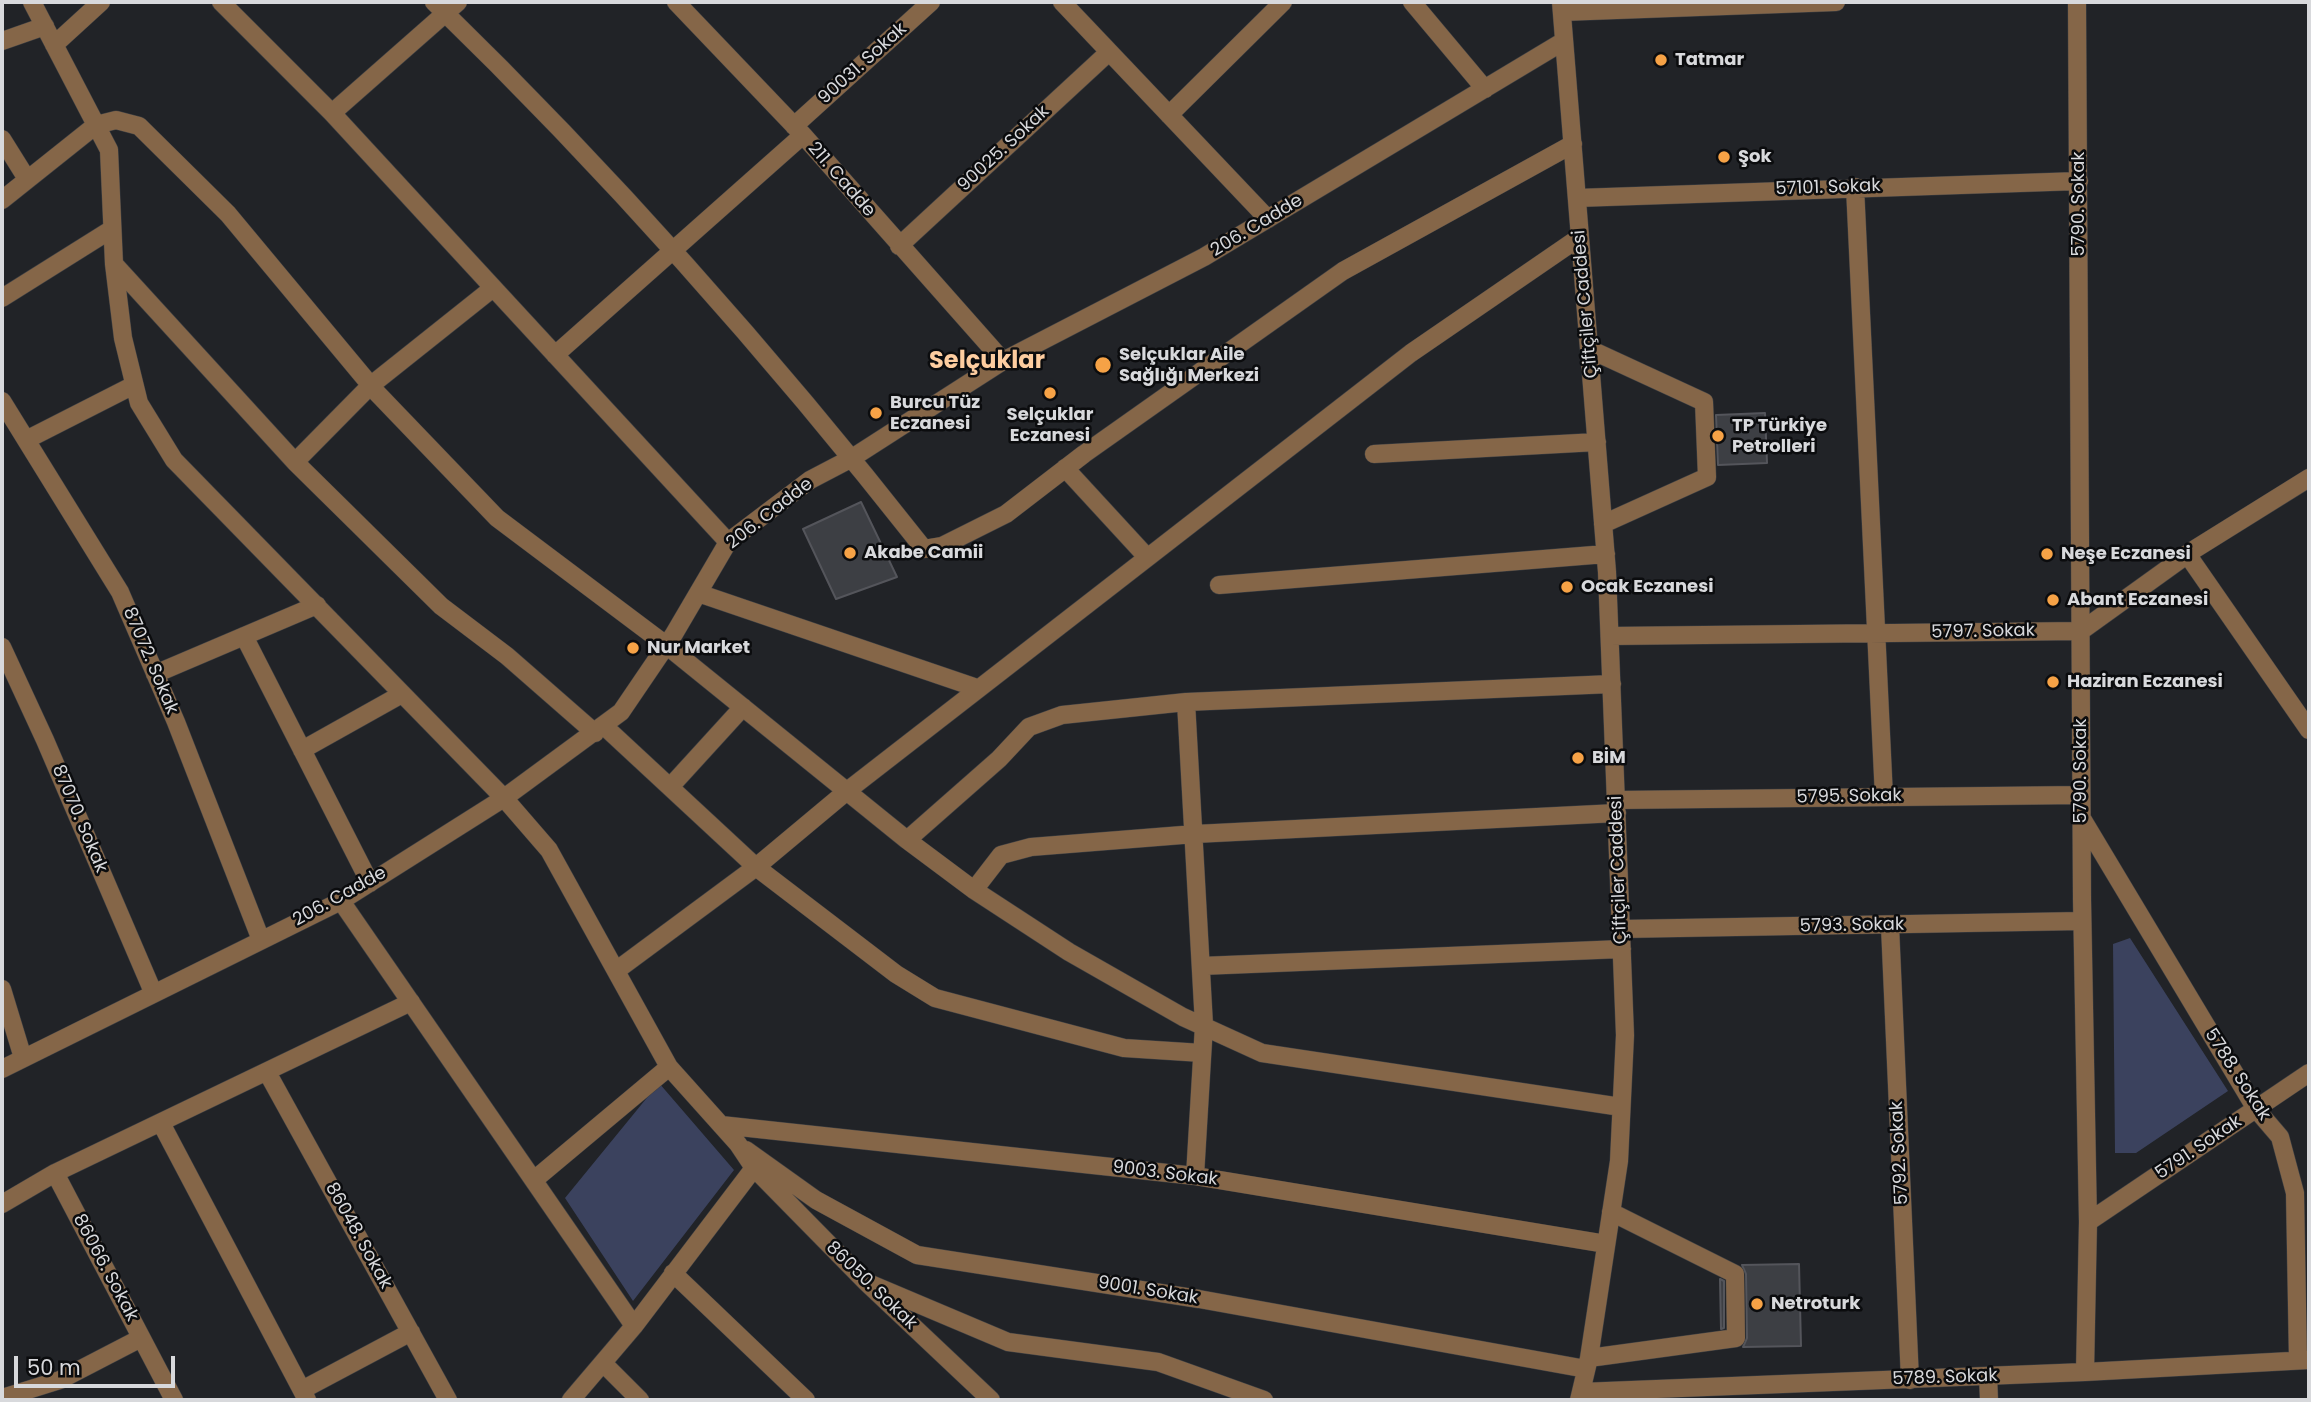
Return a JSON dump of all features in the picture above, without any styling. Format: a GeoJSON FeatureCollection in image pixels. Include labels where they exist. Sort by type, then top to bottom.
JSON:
{"type":"FeatureCollection","features":[{"type":"Feature","properties":{"kind":"street"},"geometry":{"type":"LineString","coordinates":[[32,2],[109,150],[114,264],[123,338],[139,403],[174,460],[504,798],[549,850],[669,1067],[738,1143]]}},
{"type":"Feature","properties":{"kind":"street"},"geometry":{"type":"LineString","coordinates":[[54,45],[102,2]]}},
{"type":"Feature","properties":{"kind":"street"},"geometry":{"type":"LineString","coordinates":[[221,2],[332,113],[728,542]]}},
{"type":"Feature","properties":{"kind":"street","name":"90031. Sokak"},"geometry":{"type":"LineString","coordinates":[[555,355],[676,250],[931,2]]}},
{"type":"Feature","properties":{"kind":"street"},"geometry":{"type":"LineString","coordinates":[[1062,2],[1268,219]]}},
{"type":"Feature","properties":{"kind":"street"},"geometry":{"type":"LineString","coordinates":[[1169,115],[1283,2]]}},
{"type":"Feature","properties":{"kind":"street"},"geometry":{"type":"LineString","coordinates":[[1412,2],[1485,89]]}},
{"type":"Feature","properties":{"kind":"street"},"geometry":{"type":"LineString","coordinates":[[1562,7],[1836,2]]}},
{"type":"Feature","properties":{"kind":"street","name":"5790. Sokak"},"geometry":{"type":"LineString","coordinates":[[2077,2],[2081,817],[2088,1222],[2085,1372]]}},
{"type":"Feature","properties":{"kind":"street"},"geometry":{"type":"LineString","coordinates":[[332,113],[446,5],[676,250],[852,458],[924,549],[942,546],[1006,514],[1065,468],[1343,271],[1573,144]]}},
{"type":"Feature","properties":{"kind":"street","name":"211. Cadde"},"geometry":{"type":"LineString","coordinates":[[686,5],[1003,362]]}},
{"type":"Feature","properties":{"kind":"street","name":"Çiftçiler Caddesi"},"geometry":{"type":"LineString","coordinates":[[1562,7],[1605,554],[1625,1035],[1619,1161],[1580,1397]]}},
{"type":"Feature","properties":{"kind":"street"},"geometry":{"type":"LineString","coordinates":[[2,41],[45,26]]}},
{"type":"Feature","properties":{"kind":"street","name":"206. Cadde"},"geometry":{"type":"LineString","coordinates":[[2,1069],[341,901],[504,798],[621,712],[666,645],[728,542],[810,480],[852,458],[1003,362],[1204,257],[1564,41]]}},
{"type":"Feature","properties":{"kind":"street","name":"90025. Sokak"},"geometry":{"type":"LineString","coordinates":[[899,246],[1110,51]]}},
{"type":"Feature","properties":{"kind":"street"},"geometry":{"type":"LineString","coordinates":[[2,200],[96,125],[116,120],[139,126],[228,214],[370,386],[497,518],[666,645],[907,840],[974,890],[1069,952],[1183,1017],[1262,1053],[1621,1107]]}},
{"type":"Feature","properties":{"kind":"street"},"geometry":{"type":"LineString","coordinates":[[2,139],[27,179]]}},
{"type":"Feature","properties":{"kind":"street","name":"57101. Sokak"},"geometry":{"type":"LineString","coordinates":[[1577,198],[2078,181]]}},
{"type":"Feature","properties":{"kind":"street"},"geometry":{"type":"LineString","coordinates":[[1855,187],[1884,797]]}},
{"type":"Feature","properties":{"kind":"street"},"geometry":{"type":"LineString","coordinates":[[2,298],[112,229]]}},
{"type":"Feature","properties":{"kind":"street"},"geometry":{"type":"LineString","coordinates":[[617,970],[756,867],[847,790],[1411,353],[1580,237]]}},
{"type":"Feature","properties":{"kind":"street"},"geometry":{"type":"LineString","coordinates":[[114,264],[295,462],[442,607],[670,787],[756,867],[896,974],[935,998],[1124,1048],[1202,1053]]}},
{"type":"Feature","properties":{"kind":"street"},"geometry":{"type":"LineString","coordinates":[[295,462],[370,386],[493,288]]}},
{"type":"Feature","properties":{"kind":"street"},"geometry":{"type":"LineString","coordinates":[[1589,349],[1704,402],[1707,477],[1603,524]]}},
{"type":"Feature","properties":{"kind":"street"},"geometry":{"type":"LineString","coordinates":[[26,440],[134,385]]}},
{"type":"Feature","properties":{"kind":"street","name":"87072. Sokak"},"geometry":{"type":"LineString","coordinates":[[2,401],[120,592],[261,940]]}},
{"type":"Feature","properties":{"kind":"street"},"geometry":{"type":"LineString","coordinates":[[1374,454],[1597,442]]}},
{"type":"Feature","properties":{"kind":"street"},"geometry":{"type":"LineString","coordinates":[[1065,468],[1146,556]]}},
{"type":"Feature","properties":{"kind":"street"},"geometry":{"type":"LineString","coordinates":[[2081,631],[2187,554],[2309,478]]}},
{"type":"Feature","properties":{"kind":"street"},"geometry":{"type":"LineString","coordinates":[[1219,585],[1605,554]]}},
{"type":"Feature","properties":{"kind":"street"},"geometry":{"type":"LineString","coordinates":[[2187,554],[2309,730]]}},
{"type":"Feature","properties":{"kind":"street"},"geometry":{"type":"LineString","coordinates":[[698,593],[977,688]]}},
{"type":"Feature","properties":{"kind":"street"},"geometry":{"type":"LineString","coordinates":[[155,674],[317,605]]}},
{"type":"Feature","properties":{"kind":"street","name":"5797. Sokak"},"geometry":{"type":"LineString","coordinates":[[1610,636],[2081,631]]}},
{"type":"Feature","properties":{"kind":"street"},"geometry":{"type":"LineString","coordinates":[[244,636],[370,883]]}},
{"type":"Feature","properties":{"kind":"street","name":"87070. Sokak"},"geometry":{"type":"LineString","coordinates":[[2,647],[46,740],[153,992]]}},
{"type":"Feature","properties":{"kind":"street"},"geometry":{"type":"LineString","coordinates":[[907,840],[999,759],[1029,727],[1062,715],[1186,702],[1612,684]]}},
{"type":"Feature","properties":{"kind":"street"},"geometry":{"type":"LineString","coordinates":[[302,750],[402,694]]}},
{"type":"Feature","properties":{"kind":"street"},"geometry":{"type":"LineString","coordinates":[[1186,702],[1204,1026],[1195,1176]]}},
{"type":"Feature","properties":{"kind":"street"},"geometry":{"type":"LineString","coordinates":[[670,787],[743,707]]}},
{"type":"Feature","properties":{"kind":"street","name":"5795. Sokak"},"geometry":{"type":"LineString","coordinates":[[974,890],[1001,855],[1031,847],[1616,807],[1884,797],[2081,795]]}},
{"type":"Feature","properties":{"kind":"street","name":"5788. Sokak"},"geometry":{"type":"LineString","coordinates":[[2081,817],[2256,1110],[2280,1137],[2295,1193],[2304,1360]]}},
{"type":"Feature","properties":{"kind":"street"},"geometry":{"type":"LineString","coordinates":[[341,901],[634,1326]]}},
{"type":"Feature","properties":{"kind":"street","name":"5793. Sokak"},"geometry":{"type":"LineString","coordinates":[[1621,929],[2082,921]]}},
{"type":"Feature","properties":{"kind":"street","name":"5792. Sokak"},"geometry":{"type":"LineString","coordinates":[[1890,926],[1910,1380]]}},
{"type":"Feature","properties":{"kind":"street"},"geometry":{"type":"LineString","coordinates":[[1201,966],[1622,949]]}},
{"type":"Feature","properties":{"kind":"street"},"geometry":{"type":"LineString","coordinates":[[2,989],[23,1058]]}},
{"type":"Feature","properties":{"kind":"street"},"geometry":{"type":"LineString","coordinates":[[2,1204],[55,1173],[411,1002]]}},
{"type":"Feature","properties":{"kind":"street"},"geometry":{"type":"LineString","coordinates":[[534,1180],[669,1067]]}},
{"type":"Feature","properties":{"kind":"street","name":"86048. Sokak"},"geometry":{"type":"LineString","coordinates":[[267,1072],[448,1400]]}},
{"type":"Feature","properties":{"kind":"street","name":"5791. Sokak"},"geometry":{"type":"LineString","coordinates":[[2088,1222],[2309,1073]]}},
{"type":"Feature","properties":{"kind":"street"},"geometry":{"type":"LineString","coordinates":[[161,1124],[304,1395],[411,1332]]}},
{"type":"Feature","properties":{"kind":"street","name":"9003. Sokak"},"geometry":{"type":"LineString","coordinates":[[721,1125],[1195,1176],[1606,1244]]}},
{"type":"Feature","properties":{"kind":"street","name":"9001. Sokak"},"geometry":{"type":"LineString","coordinates":[[738,1143],[816,1200],[917,1255],[1587,1364],[1737,1338],[1735,1274],[1611,1212]]}},
{"type":"Feature","properties":{"kind":"street","name":"86050. Sokak"},"geometry":{"type":"LineString","coordinates":[[738,1143],[754,1168],[866,1282],[991,1400]]}},
{"type":"Feature","properties":{"kind":"street"},"geometry":{"type":"LineString","coordinates":[[571,1400],[634,1326],[754,1168]]}},
{"type":"Feature","properties":{"kind":"street","name":"86066. Sokak"},"geometry":{"type":"LineString","coordinates":[[55,1173],[173,1400]]}},
{"type":"Feature","properties":{"kind":"street"},"geometry":{"type":"LineString","coordinates":[[673,1273],[806,1400]]}},
{"type":"Feature","properties":{"kind":"street"},"geometry":{"type":"LineString","coordinates":[[866,1282],[1008,1342],[1158,1362],[1264,1400]]}},
{"type":"Feature","properties":{"kind":"street"},"geometry":{"type":"LineString","coordinates":[[2,1398],[60,1380],[141,1338]]}},
{"type":"Feature","properties":{"kind":"street","name":"5789. Sokak"},"geometry":{"type":"LineString","coordinates":[[1580,1397],[2304,1360]]}},
{"type":"Feature","properties":{"kind":"street"},"geometry":{"type":"LineString","coordinates":[[603,1363],[640,1400]]}},
{"type":"Feature","properties":{"kind":"street"},"geometry":{"type":"LineString","coordinates":[[1988,1376],[1989,1400]]}},
{"type":"Feature","properties":{"kind":"shaded area"},"geometry":{"type":"Polygon","coordinates":[[[2130,938],[2228,1091],[2136,1153],[2115,1153],[2113,944],[2130,938]]]}},
{"type":"Feature","properties":{"kind":"shaded area"},"geometry":{"type":"Polygon","coordinates":[[[659,1083],[734,1170],[633,1301],[565,1198],[659,1083]]]}},
{"type":"Feature","properties":{"kind":"building"},"geometry":{"type":"Polygon","coordinates":[[[1765,413],[1767,463],[1718,465],[1716,415],[1765,413]]]}},
{"type":"Feature","properties":{"kind":"building","name":"Akabe Camii"},"geometry":{"type":"Polygon","coordinates":[[[861,502],[897,577],[836,599],[803,529],[861,502]]]}},
{"type":"Feature","properties":{"kind":"building"},"geometry":{"type":"Polygon","coordinates":[[[1799,1264],[1801,1346],[1743,1347],[1747,1338],[1746,1274],[1742,1265],[1799,1264]]]}},
{"type":"Feature","properties":{"kind":"building"},"geometry":{"type":"Polygon","coordinates":[[[1720,1279],[1724,1281],[1724,1328],[1721,1329],[1720,1279]]]}},
{"type":"Feature","properties":{"kind":"place","name":"Tatmar"},"geometry":{"type":"Point","coordinates":[1661,60]}},
{"type":"Feature","properties":{"kind":"place","name":"Şok"},"geometry":{"type":"Point","coordinates":[1724,157]}},
{"type":"Feature","properties":{"kind":"place","name":"Selçuklar Aile Sağlığı Merkezi"},"geometry":{"type":"Point","coordinates":[1103,365]}},
{"type":"Feature","properties":{"kind":"place","name":"Selçuklar Eczanesi"},"geometry":{"type":"Point","coordinates":[1050,393]}},
{"type":"Feature","properties":{"kind":"place","name":"Burcu Tüz Eczanesi"},"geometry":{"type":"Point","coordinates":[876,413]}},
{"type":"Feature","properties":{"kind":"place","name":"TP Türkiye Petrolleri"},"geometry":{"type":"Point","coordinates":[1718,436]}},
{"type":"Feature","properties":{"kind":"place","name":"Akabe Camii"},"geometry":{"type":"Point","coordinates":[850,553]}},
{"type":"Feature","properties":{"kind":"place","name":"Neşe Eczanesi"},"geometry":{"type":"Point","coordinates":[2047,554]}},
{"type":"Feature","properties":{"kind":"place","name":"Ocak Eczanesi"},"geometry":{"type":"Point","coordinates":[1567,587]}},
{"type":"Feature","properties":{"kind":"place","name":"Abant Eczanesi"},"geometry":{"type":"Point","coordinates":[2053,600]}},
{"type":"Feature","properties":{"kind":"place","name":"Nur Market"},"geometry":{"type":"Point","coordinates":[633,648]}},
{"type":"Feature","properties":{"kind":"place","name":"Haziran Eczanesi"},"geometry":{"type":"Point","coordinates":[2053,682]}},
{"type":"Feature","properties":{"kind":"place","name":"BİM"},"geometry":{"type":"Point","coordinates":[1578,758]}},
{"type":"Feature","properties":{"kind":"place","name":"Netroturk"},"geometry":{"type":"Point","coordinates":[1757,1304]}},
{"type":"Feature","properties":{"kind":"district","name":"Selçuklar"},"geometry":{"type":"Point","coordinates":[987,362]}}]}
